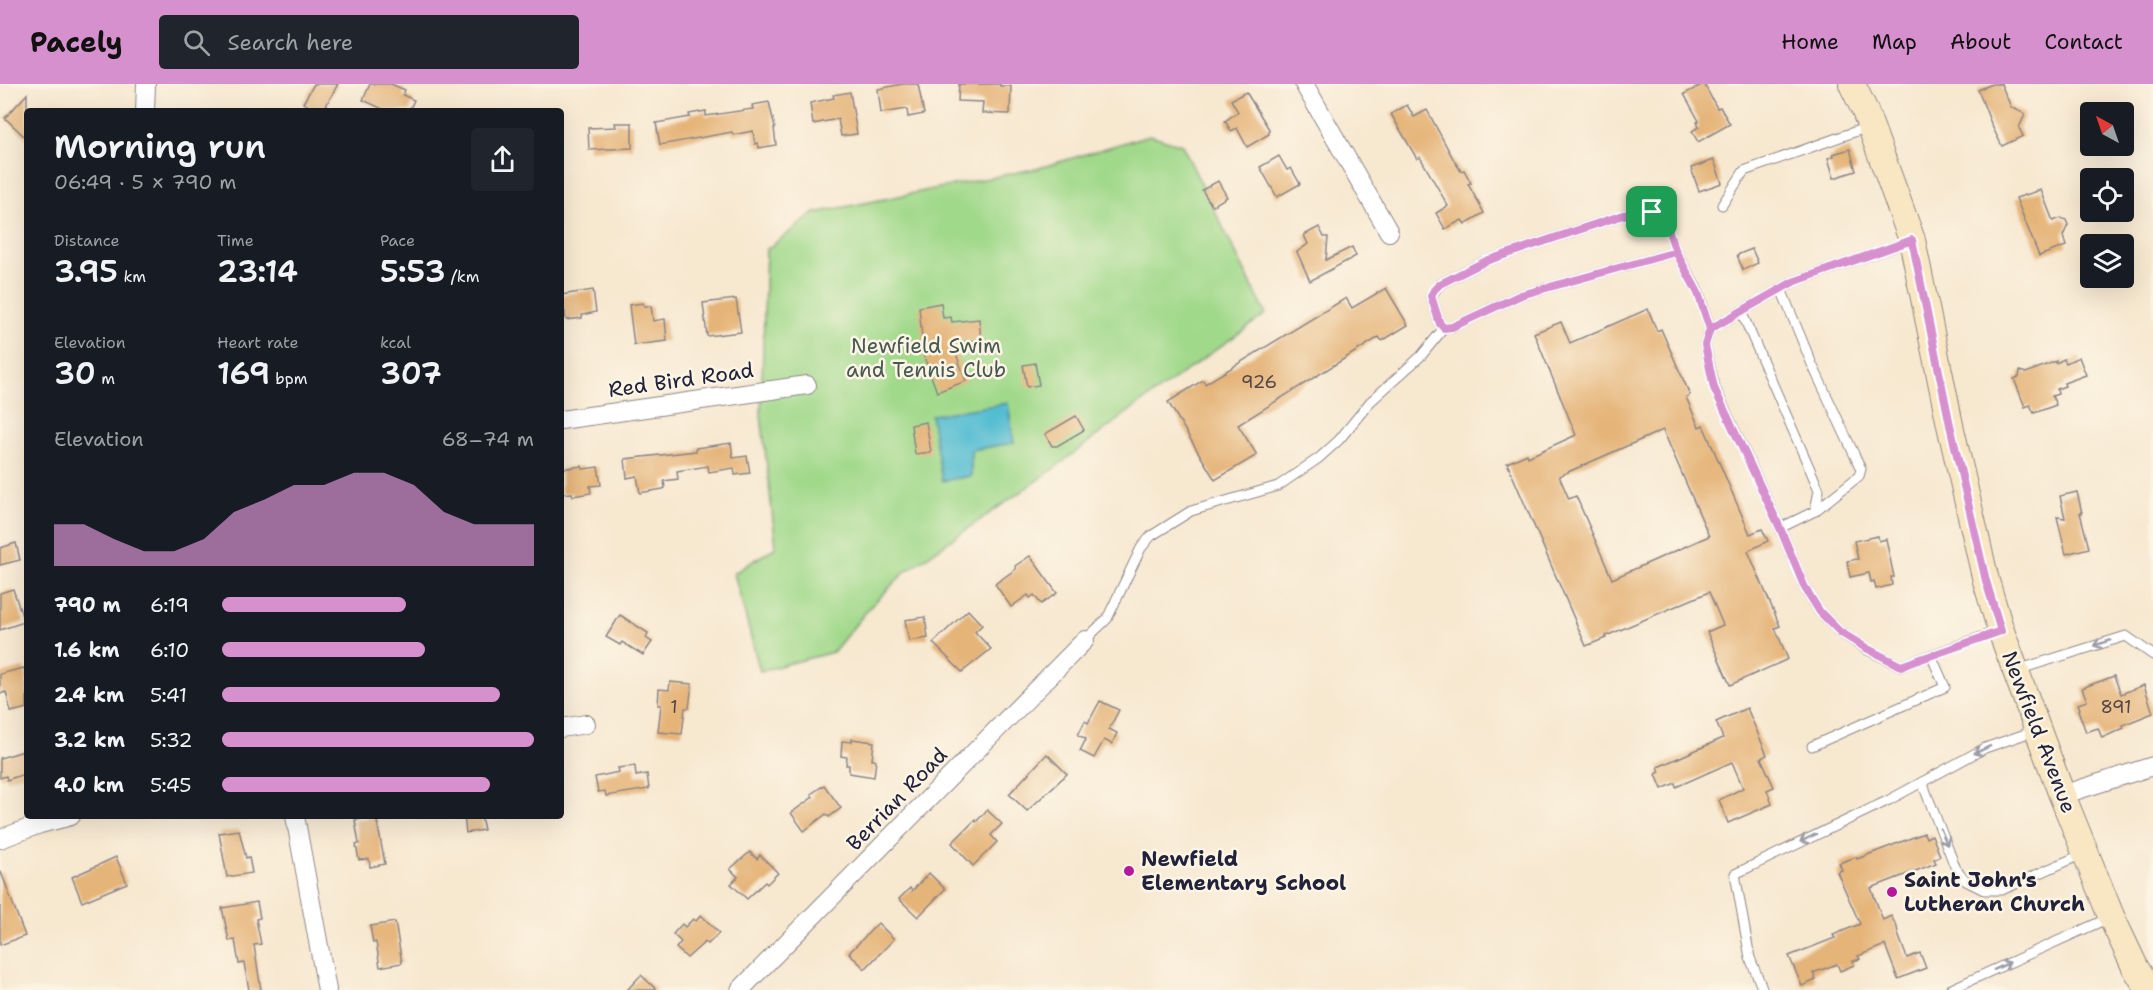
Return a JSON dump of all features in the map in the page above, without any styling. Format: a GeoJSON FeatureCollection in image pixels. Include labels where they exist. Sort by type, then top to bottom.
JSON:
{"type":"FeatureCollection","features":[{"type":"Feature","properties":{"kind":"main road","name":"Newfield Avenue"},"geometry":{"type":"LineString","coordinates":[[1852,84],[1912,240],[1950,425],[1986,581],[2001,631],[2085,853],[2111,916],[2135,967],[2149,990]]}},
{"type":"Feature","properties":{"kind":"street"},"geometry":{"type":"LineString","coordinates":[[145,108],[146,84]]}},
{"type":"Feature","properties":{"kind":"street"},"geometry":{"type":"LineString","coordinates":[[1304,84],[1389,232]]}},
{"type":"Feature","properties":{"kind":"street","name":"Red Bird Road"},"geometry":{"type":"LineString","coordinates":[[564,420],[807,385]]}},
{"type":"Feature","properties":{"kind":"street","name":"Berrian Road"},"geometry":{"type":"LineString","coordinates":[[740,990],[1085,640]]}},
{"type":"Feature","properties":{"kind":"street"},"geometry":{"type":"LineString","coordinates":[[564,728],[586,724]]}},
{"type":"Feature","properties":{"kind":"street"},"geometry":{"type":"LineString","coordinates":[[2062,795],[2153,766]]}},
{"type":"Feature","properties":{"kind":"street"},"geometry":{"type":"LineString","coordinates":[[0,839],[59,819]]}},
{"type":"Feature","properties":{"kind":"street"},"geometry":{"type":"LineString","coordinates":[[296,819],[327,990]]}},
{"type":"Feature","properties":{"kind":"lane"},"geometry":{"type":"LineString","coordinates":[[1722,205],[1744,171],[1870,126]]}},
{"type":"Feature","properties":{"kind":"lane"},"geometry":{"type":"LineString","coordinates":[[1444,328],[1440,324],[1431,296],[1440,284],[1486,261],[1623,215],[1652,212],[1666,223],[1676,252],[1698,293],[1710,329],[1705,345],[1714,388],[1780,528],[1805,588],[1820,612],[1840,632],[1901,666],[2001,631]]}},
{"type":"Feature","properties":{"kind":"lane"},"geometry":{"type":"LineString","coordinates":[[1710,329],[1793,282],[1912,240]]}},
{"type":"Feature","properties":{"kind":"lane"},"geometry":{"type":"LineString","coordinates":[[1085,640],[1107,619],[1116,604],[1140,548],[1151,536],[1176,518],[1191,511],[1278,486],[1312,463],[1339,440],[1370,402],[1421,356],[1444,328],[1452,327],[1521,295],[1676,252]]}},
{"type":"Feature","properties":{"kind":"lane"},"geometry":{"type":"LineString","coordinates":[[1780,528],[1815,511],[1859,476],[1861,469],[1811,362],[1781,289]]}},
{"type":"Feature","properties":{"kind":"lane"},"geometry":{"type":"LineString","coordinates":[[1741,311],[1819,490],[1815,511]]}},
{"type":"Feature","properties":{"kind":"lane"},"geometry":{"type":"LineString","coordinates":[[2015,671],[2126,636],[2153,655]]}},
{"type":"Feature","properties":{"kind":"lane"},"geometry":{"type":"LineString","coordinates":[[1812,746],[1945,687],[1931,655]]}},
{"type":"Feature","properties":{"kind":"lane"},"geometry":{"type":"LineString","coordinates":[[1763,990],[1750,958],[1735,874],[1889,800],[1985,748],[2037,730]]}},
{"type":"Feature","properties":{"kind":"lane"},"geometry":{"type":"LineString","coordinates":[[1922,782],[1956,868],[1966,881],[1984,890],[2002,890],[2085,853]]}},
{"type":"Feature","properties":{"kind":"lane"},"geometry":{"type":"LineString","coordinates":[[1949,990],[2111,916]]}},
{"type":"Feature","properties":{"kind":"green space","name":"Newfield Swim and Tennis Club"},"geometry":{"type":"Polygon","coordinates":[[[1150,135],[1182,145],[1266,314],[1124,415],[1052,470],[905,572],[870,607],[833,652],[760,671],[734,573],[776,547],[761,414],[766,250],[815,213],[1039,168],[1150,135]]]}},
{"type":"Feature","properties":{"kind":"water"},"geometry":{"type":"Polygon","coordinates":[[[1008,403],[1014,443],[971,450],[971,476],[942,481],[931,415],[1008,403]]]}},
{"type":"Feature","properties":{"kind":"building"},"geometry":{"type":"Polygon","coordinates":[[[314,84],[338,84],[325,108],[312,108],[303,103],[314,84]]]}},
{"type":"Feature","properties":{"kind":"building"},"geometry":{"type":"Polygon","coordinates":[[[370,84],[391,84],[405,90],[403,95],[414,100],[410,108],[380,108],[363,100],[370,84]]]}},
{"type":"Feature","properties":{"kind":"building"},"geometry":{"type":"Polygon","coordinates":[[[902,84],[918,84],[924,114],[908,117],[907,109],[881,113],[878,89],[902,84]]]}},
{"type":"Feature","properties":{"kind":"building"},"geometry":{"type":"Polygon","coordinates":[[[959,84],[1011,86],[1010,114],[982,113],[983,102],[958,101],[959,84]]]}},
{"type":"Feature","properties":{"kind":"building"},"geometry":{"type":"Polygon","coordinates":[[[1704,84],[1717,108],[1720,107],[1730,124],[1698,142],[1692,131],[1699,127],[1697,122],[1699,121],[1684,94],[1704,84]]]}},
{"type":"Feature","properties":{"kind":"building"},"geometry":{"type":"Polygon","coordinates":[[[1992,84],[2001,84],[2011,107],[2025,114],[2019,128],[2023,136],[2002,146],[1978,90],[1992,84]]]}},
{"type":"Feature","properties":{"kind":"building"},"geometry":{"type":"Polygon","coordinates":[[[850,92],[857,134],[841,136],[838,119],[813,124],[810,103],[850,92]]]}},
{"type":"Feature","properties":{"kind":"building"},"geometry":{"type":"Polygon","coordinates":[[[1246,92],[1269,129],[1269,134],[1247,147],[1237,128],[1231,131],[1225,121],[1238,112],[1231,100],[1246,92]]]}},
{"type":"Feature","properties":{"kind":"building"},"geometry":{"type":"Polygon","coordinates":[[[27,94],[27,108],[24,108],[24,136],[5,118],[27,94]]]}},
{"type":"Feature","properties":{"kind":"building"},"geometry":{"type":"Polygon","coordinates":[[[769,102],[776,145],[759,148],[758,143],[755,144],[753,131],[733,135],[732,132],[660,145],[656,123],[690,117],[689,114],[706,111],[706,116],[753,109],[752,105],[769,102]]]}},
{"type":"Feature","properties":{"kind":"building"},"geometry":{"type":"Polygon","coordinates":[[[1407,105],[1414,117],[1427,110],[1455,162],[1461,171],[1464,170],[1471,183],[1468,184],[1484,213],[1465,224],[1462,220],[1445,229],[1436,213],[1448,206],[1420,157],[1417,159],[1391,114],[1407,105]]]}},
{"type":"Feature","properties":{"kind":"building"},"geometry":{"type":"Polygon","coordinates":[[[615,123],[632,123],[632,148],[589,150],[588,128],[616,127],[615,123]]]}},
{"type":"Feature","properties":{"kind":"building"},"geometry":{"type":"Polygon","coordinates":[[[1850,149],[1856,171],[1834,178],[1828,158],[1834,156],[1833,154],[1850,149]]]}},
{"type":"Feature","properties":{"kind":"building"},"geometry":{"type":"Polygon","coordinates":[[[1279,156],[1287,170],[1291,168],[1300,184],[1277,197],[1260,167],[1279,156]]]}},
{"type":"Feature","properties":{"kind":"building"},"geometry":{"type":"Polygon","coordinates":[[[1714,160],[1722,183],[1699,191],[1691,168],[1714,160]]]}},
{"type":"Feature","properties":{"kind":"building"},"geometry":{"type":"Polygon","coordinates":[[[1218,181],[1227,197],[1212,206],[1202,190],[1218,181]]]}},
{"type":"Feature","properties":{"kind":"building"},"geometry":{"type":"Polygon","coordinates":[[[2041,190],[2053,221],[2061,218],[2066,220],[2068,225],[2063,236],[2066,246],[2039,256],[2016,198],[2041,190]]]}},
{"type":"Feature","properties":{"kind":"building"},"geometry":{"type":"Polygon","coordinates":[[[1319,227],[1324,237],[1328,237],[1326,260],[1352,247],[1356,256],[1310,281],[1297,252],[1308,244],[1304,235],[1319,227]]]}},
{"type":"Feature","properties":{"kind":"building"},"geometry":{"type":"Polygon","coordinates":[[[1752,249],[1758,263],[1743,270],[1737,255],[1752,249]]]}},
{"type":"Feature","properties":{"kind":"building"},"geometry":{"type":"Polygon","coordinates":[[[1386,288],[1408,325],[1382,341],[1379,337],[1238,425],[1257,455],[1215,480],[1168,402],[1203,380],[1205,384],[1346,298],[1352,308],[1386,288]]]}},
{"type":"Feature","properties":{"kind":"building"},"geometry":{"type":"Polygon","coordinates":[[[593,290],[596,312],[582,315],[582,318],[566,320],[564,295],[593,290]]]}},
{"type":"Feature","properties":{"kind":"building"},"geometry":{"type":"Polygon","coordinates":[[[736,299],[741,332],[707,336],[703,303],[736,299]]]}},
{"type":"Feature","properties":{"kind":"building"},"geometry":{"type":"Polygon","coordinates":[[[643,303],[644,306],[651,306],[653,321],[665,319],[667,341],[634,345],[629,305],[643,303]]]}},
{"type":"Feature","properties":{"kind":"building"},"geometry":{"type":"Polygon","coordinates":[[[941,303],[943,318],[951,317],[952,322],[979,319],[981,340],[952,343],[966,381],[937,392],[924,357],[919,307],[941,303]]]}},
{"type":"Feature","properties":{"kind":"building"},"geometry":{"type":"Polygon","coordinates":[[[1648,309],[1657,331],[1661,329],[1690,395],[1686,397],[1699,427],[1703,425],[1750,534],[1762,529],[1768,541],[1748,551],[1780,626],[1775,628],[1788,659],[1730,685],[1707,632],[1723,625],[1709,592],[1586,646],[1507,463],[1527,454],[1528,457],[1576,435],[1534,333],[1561,322],[1570,343],[1648,309]],[[1663,430],[1559,476],[1569,499],[1576,496],[1612,579],[1709,536],[1663,430]]]}},
{"type":"Feature","properties":{"kind":"building"},"geometry":{"type":"Polygon","coordinates":[[[2079,357],[2086,375],[2064,383],[2065,386],[2057,389],[2058,394],[2052,396],[2056,405],[2034,413],[2030,405],[2025,407],[2014,379],[2019,377],[2020,371],[2026,373],[2056,361],[2056,363],[2064,359],[2066,363],[2079,357]]]}},
{"type":"Feature","properties":{"kind":"building"},"geometry":{"type":"Polygon","coordinates":[[[1035,363],[1039,385],[1027,387],[1023,365],[1035,363]]]}},
{"type":"Feature","properties":{"kind":"building"},"geometry":{"type":"Polygon","coordinates":[[[1076,416],[1084,430],[1057,446],[1052,446],[1045,434],[1076,416]]]}},
{"type":"Feature","properties":{"kind":"building"},"geometry":{"type":"Polygon","coordinates":[[[926,422],[931,452],[915,454],[911,425],[926,422]]]}},
{"type":"Feature","properties":{"kind":"building"},"geometry":{"type":"Polygon","coordinates":[[[731,443],[733,458],[747,456],[750,473],[735,475],[734,468],[709,472],[708,466],[677,471],[678,479],[664,481],[665,488],[640,493],[637,476],[627,478],[625,459],[696,451],[696,448],[731,443]]]}},
{"type":"Feature","properties":{"kind":"building"},"geometry":{"type":"Polygon","coordinates":[[[598,467],[601,485],[590,486],[591,493],[573,496],[572,493],[564,494],[564,469],[598,467]]]}},
{"type":"Feature","properties":{"kind":"building"},"geometry":{"type":"Polygon","coordinates":[[[2077,492],[2089,548],[2066,554],[2057,517],[2065,518],[2060,496],[2077,492]]]}},
{"type":"Feature","properties":{"kind":"building"},"geometry":{"type":"Polygon","coordinates":[[[1878,536],[1879,541],[1886,539],[1894,577],[1891,577],[1892,585],[1876,589],[1869,573],[1850,577],[1847,561],[1858,559],[1854,541],[1878,536]]]}},
{"type":"Feature","properties":{"kind":"building"},"geometry":{"type":"Polygon","coordinates":[[[16,543],[20,560],[0,565],[0,548],[16,543]]]}},
{"type":"Feature","properties":{"kind":"building"},"geometry":{"type":"Polygon","coordinates":[[[1030,556],[1057,593],[1041,604],[1034,595],[1030,598],[1028,595],[1011,607],[995,584],[1030,556]]]}},
{"type":"Feature","properties":{"kind":"building"},"geometry":{"type":"Polygon","coordinates":[[[13,589],[24,622],[0,630],[0,593],[13,589]]]}},
{"type":"Feature","properties":{"kind":"building"},"geometry":{"type":"Polygon","coordinates":[[[968,610],[982,625],[975,632],[991,649],[962,672],[933,643],[968,610]]]}},
{"type":"Feature","properties":{"kind":"building"},"geometry":{"type":"Polygon","coordinates":[[[620,615],[648,633],[646,638],[652,642],[643,655],[622,642],[620,645],[606,637],[620,615]]]}},
{"type":"Feature","properties":{"kind":"building"},"geometry":{"type":"Polygon","coordinates":[[[925,617],[928,638],[909,641],[905,620],[925,617]]]}},
{"type":"Feature","properties":{"kind":"building"},"geometry":{"type":"Polygon","coordinates":[[[24,668],[24,709],[11,712],[6,692],[0,694],[0,674],[24,668]]]}},
{"type":"Feature","properties":{"kind":"building"},"geometry":{"type":"Polygon","coordinates":[[[2114,676],[2121,694],[2144,685],[2153,713],[2123,725],[2124,728],[2102,738],[2098,728],[2086,732],[2078,704],[2087,701],[2082,688],[2114,676]]]}},
{"type":"Feature","properties":{"kind":"building"},"geometry":{"type":"Polygon","coordinates":[[[670,682],[692,684],[689,708],[685,708],[682,734],[658,732],[661,705],[658,705],[659,689],[669,690],[670,682]]]}},
{"type":"Feature","properties":{"kind":"building"},"geometry":{"type":"Polygon","coordinates":[[[1100,701],[1119,710],[1109,729],[1117,733],[1112,744],[1104,740],[1094,758],[1080,751],[1086,739],[1078,735],[1085,721],[1088,723],[1100,701]]]}},
{"type":"Feature","properties":{"kind":"building"},"geometry":{"type":"Polygon","coordinates":[[[1747,708],[1767,755],[1761,758],[1774,787],[1767,790],[1772,804],[1728,823],[1719,800],[1743,788],[1732,762],[1676,787],[1675,783],[1662,789],[1656,774],[1660,772],[1658,767],[1723,738],[1716,722],[1747,708]]]}},
{"type":"Feature","properties":{"kind":"building"},"geometry":{"type":"Polygon","coordinates":[[[852,739],[874,742],[872,760],[876,760],[874,777],[849,773],[849,765],[846,765],[847,757],[841,756],[842,741],[852,742],[852,739]]]}},
{"type":"Feature","properties":{"kind":"building"},"geometry":{"type":"Polygon","coordinates":[[[24,751],[24,774],[7,780],[6,776],[0,778],[0,758],[24,751]]]}},
{"type":"Feature","properties":{"kind":"building"},"geometry":{"type":"Polygon","coordinates":[[[1047,754],[1067,774],[1027,811],[1009,794],[1047,754]]]}},
{"type":"Feature","properties":{"kind":"building"},"geometry":{"type":"Polygon","coordinates":[[[635,766],[636,776],[647,774],[649,789],[606,796],[605,791],[598,792],[595,777],[619,772],[618,768],[635,766]]]}},
{"type":"Feature","properties":{"kind":"building"},"geometry":{"type":"Polygon","coordinates":[[[824,785],[841,808],[829,817],[826,814],[804,831],[791,813],[813,797],[811,794],[824,785]]]}},
{"type":"Feature","properties":{"kind":"building"},"geometry":{"type":"Polygon","coordinates":[[[987,810],[1002,824],[991,835],[997,842],[973,866],[952,843],[987,810]]]}},
{"type":"Feature","properties":{"kind":"building"},"geometry":{"type":"Polygon","coordinates":[[[377,819],[385,864],[370,867],[369,859],[359,860],[355,820],[377,819]]]}},
{"type":"Feature","properties":{"kind":"building"},"geometry":{"type":"Polygon","coordinates":[[[464,819],[482,819],[484,830],[466,833],[464,819]]]}},
{"type":"Feature","properties":{"kind":"building"},"geometry":{"type":"Polygon","coordinates":[[[239,830],[252,873],[227,877],[219,833],[239,830]]]}},
{"type":"Feature","properties":{"kind":"building"},"geometry":{"type":"Polygon","coordinates":[[[1924,833],[1926,838],[1932,835],[1940,856],[1934,859],[1936,863],[1871,888],[1883,920],[1891,916],[1897,927],[1907,958],[1920,953],[1926,968],[1898,979],[1885,945],[1858,956],[1860,959],[1853,961],[1854,965],[1840,971],[1837,964],[1813,973],[1816,980],[1802,986],[1789,956],[1835,938],[1833,935],[1860,924],[1837,872],[1842,870],[1839,863],[1856,857],[1857,859],[1924,833]]]}},
{"type":"Feature","properties":{"kind":"building"},"geometry":{"type":"Polygon","coordinates":[[[750,852],[757,859],[760,855],[778,873],[747,899],[731,884],[738,877],[730,869],[750,852]]]}},
{"type":"Feature","properties":{"kind":"building"},"geometry":{"type":"Polygon","coordinates":[[[116,857],[127,883],[82,902],[72,877],[116,857]]]}},
{"type":"Feature","properties":{"kind":"building"},"geometry":{"type":"Polygon","coordinates":[[[0,873],[25,936],[0,945],[0,873]]]}},
{"type":"Feature","properties":{"kind":"building"},"geometry":{"type":"Polygon","coordinates":[[[929,873],[945,889],[918,917],[899,899],[910,888],[912,891],[929,873]]]}},
{"type":"Feature","properties":{"kind":"building"},"geometry":{"type":"Polygon","coordinates":[[[257,902],[260,918],[256,919],[261,944],[254,945],[261,990],[249,990],[244,963],[239,964],[235,940],[229,941],[222,908],[257,902]]]}},
{"type":"Feature","properties":{"kind":"building"},"geometry":{"type":"Polygon","coordinates":[[[701,915],[719,933],[708,944],[705,942],[687,958],[676,948],[681,942],[673,934],[682,924],[685,927],[701,915]]]}},
{"type":"Feature","properties":{"kind":"building"},"geometry":{"type":"Polygon","coordinates":[[[395,922],[402,963],[380,967],[376,942],[373,943],[370,926],[395,922]]]}},
{"type":"Feature","properties":{"kind":"building"},"geometry":{"type":"Polygon","coordinates":[[[878,923],[894,939],[865,969],[849,953],[878,923]]]}},
{"type":"Feature","properties":{"kind":"building"},"geometry":{"type":"Polygon","coordinates":[[[641,975],[657,990],[627,990],[641,975]]]}},
{"type":"Feature","properties":{"kind":"place","name":"Newfield Elementary School"},"geometry":{"type":"Point","coordinates":[1129,871]}},
{"type":"Feature","properties":{"kind":"place","name":"Saint John's Lutheran Church"},"geometry":{"type":"Point","coordinates":[1892,892]}},
{"type":"Feature","properties":{"kind":"route"},"geometry":{"type":"LineString","coordinates":[[1652,212],[1623,215],[1486,261],[1440,284],[1431,296],[1440,324],[1444,328],[1452,327],[1521,295],[1676,252],[1698,293],[1710,329],[1705,345],[1714,388],[1780,528],[1805,588],[1820,612],[1840,632],[1901,666],[2001,631],[1986,581],[1950,425],[1912,240],[1793,282],[1710,329],[1698,293],[1676,252],[1666,223],[1652,212]]}}]}
